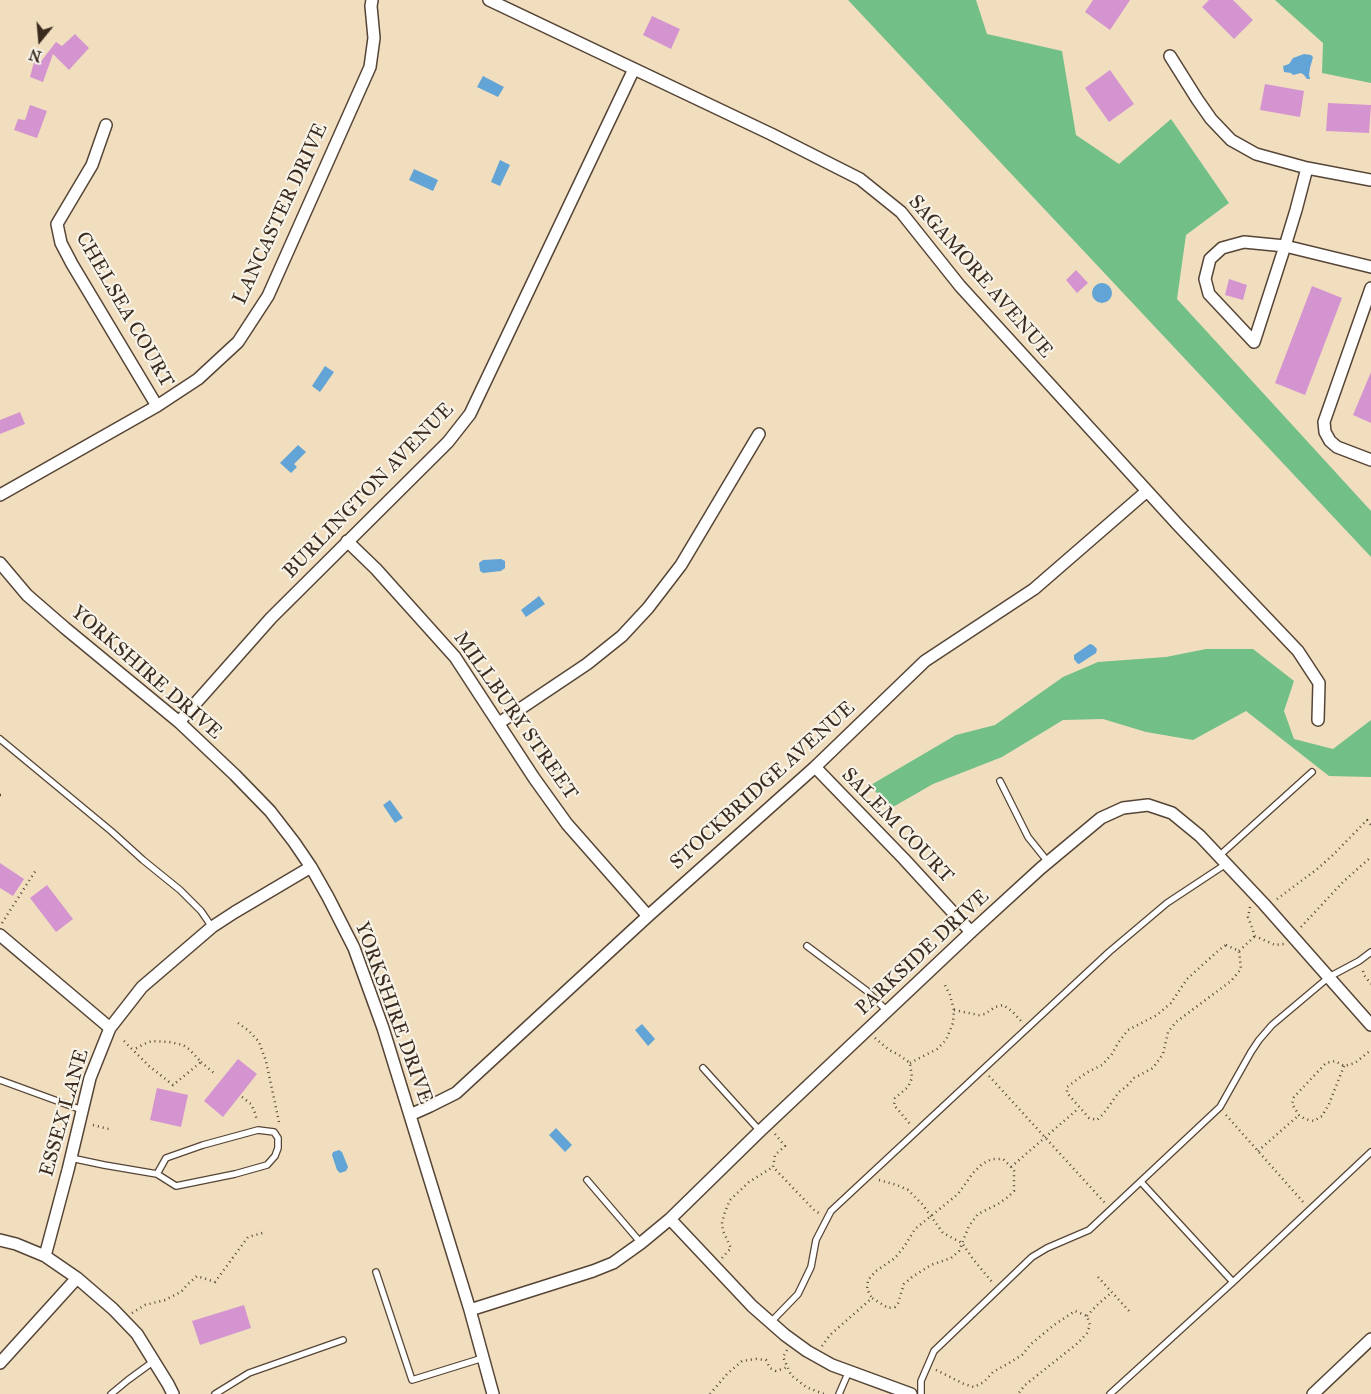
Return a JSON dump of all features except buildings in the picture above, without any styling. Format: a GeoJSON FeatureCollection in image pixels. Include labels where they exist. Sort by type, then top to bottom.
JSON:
{"type":"FeatureCollection","features":[{"type":"Feature","properties":{"kind":"street","name":"LANCASTER DRIVE"},"geometry":{"type":"LineString","coordinates":[[0,495],[157,406],[198,380],[238,342],[268,296],[370,67],[374,38],[372,0]]}},
{"type":"Feature","properties":{"kind":"street","name":"SAGAMORE AVENUE"},"geometry":{"type":"LineString","coordinates":[[489,0],[771,134],[860,180],[901,212],[960,286],[1146,491],[1298,651],[1318,683],[1318,720]]}},
{"type":"Feature","properties":{"kind":"street"},"geometry":{"type":"LineString","coordinates":[[1170,56],[1211,119],[1232,140],[1256,154],[1307,168],[1371,180]]}},
{"type":"Feature","properties":{"kind":"street","name":"BURLINGTON AVENUE"},"geometry":{"type":"LineString","coordinates":[[179,722],[271,618],[448,442],[470,414],[634,69]]}},
{"type":"Feature","properties":{"kind":"street","name":"CHELSEA COURT"},"geometry":{"type":"LineString","coordinates":[[106,125],[92,165],[57,224],[61,243],[72,264],[157,406]]}},
{"type":"Feature","properties":{"kind":"street"},"geometry":{"type":"LineString","coordinates":[[1307,168],[1285,246],[1254,342],[1209,294],[1205,279],[1210,259],[1222,248],[1244,242],[1285,246],[1371,267]]}},
{"type":"Feature","properties":{"kind":"street"},"geometry":{"type":"LineString","coordinates":[[1371,288],[1324,422],[1325,432],[1330,441],[1337,447],[1371,460]]}},
{"type":"Feature","properties":{"kind":"street"},"geometry":{"type":"LineString","coordinates":[[499,723],[587,664],[622,636],[648,608],[681,566],[759,434]]}},
{"type":"Feature","properties":{"kind":"street","name":"STOCKBRIDGE AVENUE"},"geometry":{"type":"LineString","coordinates":[[410,1115],[456,1093],[648,916],[815,768],[925,661],[1034,589],[1146,491]]}},
{"type":"Feature","properties":{"kind":"street","name":"MILLBURY STREET"},"geometry":{"type":"LineString","coordinates":[[347,541],[376,569],[455,657],[534,778],[567,824],[648,916]]}},
{"type":"Feature","properties":{"kind":"street","name":"YORKSHIRE DRIVE"},"geometry":{"type":"LineString","coordinates":[[0,563],[34,600],[179,722],[235,776],[270,811],[311,867],[354,948],[383,1028],[470,1310],[493,1394]]}},
{"type":"Feature","properties":{"kind":"street","name":"SALEM COURT"},"geometry":{"type":"LineString","coordinates":[[815,768],[904,859],[971,932]]}},
{"type":"Feature","properties":{"kind":"street","name":"PARKSIDE DRIVE"},"geometry":{"type":"LineString","coordinates":[[470,1310],[593,1271],[613,1263],[641,1244],[670,1219],[763,1128],[971,932],[1048,862],[1101,818],[1123,808],[1148,805],[1172,813],[1200,836],[1260,900],[1371,1025]]}},
{"type":"Feature","properties":{"kind":"street","name":"ESSEX LANE"},"geometry":{"type":"LineString","coordinates":[[45,1256],[90,1078],[110,1028],[142,987],[212,927],[311,867]]}},
{"type":"Feature","properties":{"kind":"street"},"geometry":{"type":"LineString","coordinates":[[1,929],[110,1028]]}},
{"type":"Feature","properties":{"kind":"street"},"geometry":{"type":"LineString","coordinates":[[670,1219],[752,1306],[791,1340],[832,1365],[911,1394]]}},
{"type":"Feature","properties":{"kind":"street"},"geometry":{"type":"LineString","coordinates":[[0,1240],[16,1244],[45,1256],[77,1278],[137,1334],[168,1384],[172,1394]]}},
{"type":"Feature","properties":{"kind":"street"},"geometry":{"type":"LineString","coordinates":[[0,1363],[77,1278]]}},
{"type":"Feature","properties":{"kind":"street"},"geometry":{"type":"LineString","coordinates":[[1313,1394],[1371,1338]]}},
{"type":"Feature","properties":{"kind":"lane"},"geometry":{"type":"LineString","coordinates":[[0,740],[180,890],[201,911],[212,927]]}},
{"type":"Feature","properties":{"kind":"lane"},"geometry":{"type":"LineString","coordinates":[[770,1323],[798,1294],[811,1267],[816,1240],[831,1211],[1109,952],[1167,903],[1223,860],[1312,772]]}},
{"type":"Feature","properties":{"kind":"lane"},"geometry":{"type":"LineString","coordinates":[[1000,781],[1028,837],[1048,862]]}},
{"type":"Feature","properties":{"kind":"lane"},"geometry":{"type":"LineString","coordinates":[[807,946],[867,991],[888,1012]]}},
{"type":"Feature","properties":{"kind":"lane"},"geometry":{"type":"LineString","coordinates":[[921,1394],[921,1381],[934,1351],[1032,1257],[1047,1248],[1089,1230],[1220,1107],[1259,1040],[1272,1025],[1329,977],[1371,952]]}},
{"type":"Feature","properties":{"kind":"lane"},"geometry":{"type":"LineString","coordinates":[[703,1068],[763,1128]]}},
{"type":"Feature","properties":{"kind":"lane"},"geometry":{"type":"LineString","coordinates":[[0,1080],[82,1110]]}},
{"type":"Feature","properties":{"kind":"lane"},"geometry":{"type":"LineString","coordinates":[[71,1158],[157,1174],[176,1186],[236,1174],[267,1165],[275,1156],[278,1148],[278,1138],[274,1132],[258,1130],[202,1145],[166,1158],[157,1174]]}},
{"type":"Feature","properties":{"kind":"lane"},"geometry":{"type":"LineString","coordinates":[[1110,1394],[1233,1282],[1371,1152]]}},
{"type":"Feature","properties":{"kind":"lane"},"geometry":{"type":"LineString","coordinates":[[587,1180],[641,1244]]}},
{"type":"Feature","properties":{"kind":"lane"},"geometry":{"type":"LineString","coordinates":[[1141,1182],[1233,1282]]}},
{"type":"Feature","properties":{"kind":"lane"},"geometry":{"type":"LineString","coordinates":[[376,1272],[412,1380],[483,1358]]}},
{"type":"Feature","properties":{"kind":"lane"},"geometry":{"type":"LineString","coordinates":[[215,1394],[249,1373],[343,1340]]}},
{"type":"Feature","properties":{"kind":"lane"},"geometry":{"type":"LineString","coordinates":[[112,1394],[154,1361]]}},
{"type":"Feature","properties":{"kind":"lane"},"geometry":{"type":"LineString","coordinates":[[838,1394],[849,1371]]}},
{"type":"Feature","properties":{"kind":"path"},"geometry":{"type":"LineString","coordinates":[[1371,825],[1367,820],[1333,855],[1279,898],[1260,900],[1249,908],[1248,917],[1256,936],[1275,945],[1283,945],[1294,938],[1302,926],[1342,882],[1371,857]]}},
{"type":"Feature","properties":{"kind":"path"},"geometry":{"type":"LineString","coordinates":[[1,929],[36,870]]}},
{"type":"Feature","properties":{"kind":"path"},"geometry":{"type":"LineString","coordinates":[[1239,951],[1256,936]]}},
{"type":"Feature","properties":{"kind":"path"},"geometry":{"type":"LineString","coordinates":[[1226,945],[1239,951],[1241,969],[1231,981],[1176,1022],[1168,1032],[1163,1054],[1154,1068],[1134,1078],[1119,1092],[1097,1120],[1088,1118],[1067,1093],[1067,1087],[1102,1064],[1112,1054],[1128,1030],[1157,1015],[1171,1003],[1187,979],[1219,950],[1226,945]]}},
{"type":"Feature","properties":{"kind":"path"},"geometry":{"type":"LineString","coordinates":[[1359,960],[1364,975],[1371,984]]}},
{"type":"Feature","properties":{"kind":"path"},"geometry":{"type":"LineString","coordinates":[[910,1063],[937,1049],[946,1040],[954,1010],[944,983]]}},
{"type":"Feature","properties":{"kind":"path"},"geometry":{"type":"LineString","coordinates":[[954,1010],[979,1015],[1003,1005],[1012,1011],[1027,1028]]}},
{"type":"Feature","properties":{"kind":"path"},"geometry":{"type":"LineString","coordinates":[[238,1023],[259,1042],[266,1061],[279,1122],[274,1132]]}},
{"type":"Feature","properties":{"kind":"path"},"geometry":{"type":"LineString","coordinates":[[868,1030],[888,1050],[910,1063]]}},
{"type":"Feature","properties":{"kind":"path"},"geometry":{"type":"LineString","coordinates":[[124,1041],[148,1066],[173,1085],[201,1062]]}},
{"type":"Feature","properties":{"kind":"path"},"geometry":{"type":"LineString","coordinates":[[133,1050],[152,1041],[183,1045],[215,1074]]}},
{"type":"Feature","properties":{"kind":"path"},"geometry":{"type":"LineString","coordinates":[[1344,1066],[1329,1104],[1322,1116],[1314,1121],[1299,1115],[1292,1104],[1294,1097],[1326,1063],[1335,1061],[1344,1066],[1355,1063],[1371,1050]]}},
{"type":"Feature","properties":{"kind":"path"},"geometry":{"type":"LineString","coordinates":[[910,1063],[912,1078],[908,1087],[895,1098],[894,1104],[916,1130]]}},
{"type":"Feature","properties":{"kind":"path"},"geometry":{"type":"LineString","coordinates":[[983,1069],[1111,1209]]}},
{"type":"Feature","properties":{"kind":"path"},"geometry":{"type":"LineString","coordinates":[[242,1097],[251,1104],[258,1130]]}},
{"type":"Feature","properties":{"kind":"path"},"geometry":{"type":"LineString","coordinates":[[1220,1107],[1310,1209]]}},
{"type":"Feature","properties":{"kind":"path"},"geometry":{"type":"LineString","coordinates":[[1011,1166],[1079,1108]]}},
{"type":"Feature","properties":{"kind":"path"},"geometry":{"type":"LineString","coordinates":[[1258,1152],[1299,1115]]}},
{"type":"Feature","properties":{"kind":"path"},"geometry":{"type":"LineString","coordinates":[[93,1125],[109,1128]]}},
{"type":"Feature","properties":{"kind":"path"},"geometry":{"type":"LineString","coordinates":[[714,1266],[732,1248],[723,1231],[722,1222],[724,1212],[730,1200],[749,1182],[773,1166],[775,1155],[785,1146],[763,1128]]}},
{"type":"Feature","properties":{"kind":"path"},"geometry":{"type":"LineString","coordinates":[[992,1159],[1003,1159],[1011,1166],[1014,1171],[1014,1191],[998,1204],[978,1214],[968,1226],[959,1251],[951,1258],[931,1265],[904,1284],[895,1307],[888,1308],[872,1298],[867,1289],[868,1280],[876,1271],[895,1258],[915,1229],[958,1194],[982,1164],[992,1159]]}},
{"type":"Feature","properties":{"kind":"path"},"geometry":{"type":"LineString","coordinates":[[773,1166],[815,1211],[827,1218]]}},
{"type":"Feature","properties":{"kind":"path"},"geometry":{"type":"LineString","coordinates":[[869,1175],[883,1182],[908,1190],[922,1204],[943,1233],[962,1243],[972,1259],[998,1289]]}},
{"type":"Feature","properties":{"kind":"path"},"geometry":{"type":"LineString","coordinates":[[122,1319],[145,1306],[165,1300],[181,1292],[197,1276],[215,1282],[248,1237],[266,1232]]}},
{"type":"Feature","properties":{"kind":"path"},"geometry":{"type":"LineString","coordinates":[[1098,1277],[1130,1312]]}},
{"type":"Feature","properties":{"kind":"path"},"geometry":{"type":"LineString","coordinates":[[1087,1316],[1112,1292]]}},
{"type":"Feature","properties":{"kind":"path"},"geometry":{"type":"LineString","coordinates":[[816,1356],[830,1335],[872,1298]]}},
{"type":"Feature","properties":{"kind":"path"},"geometry":{"type":"LineString","coordinates":[[928,1364],[936,1370],[974,1387],[984,1382],[993,1372],[1022,1355],[1031,1344],[1075,1311],[1087,1316],[1090,1325],[1087,1334],[1026,1385],[1018,1394]]}},
{"type":"Feature","properties":{"kind":"path"},"geometry":{"type":"LineString","coordinates":[[791,1340],[783,1357],[791,1375],[806,1387],[824,1394]]}},
{"type":"Feature","properties":{"kind":"path"},"geometry":{"type":"LineString","coordinates":[[710,1394],[727,1374],[742,1361],[766,1360],[770,1368],[776,1371],[788,1368]]}},
{"type":"Feature","properties":{"kind":"green space"},"geometry":{"type":"Polygon","coordinates":[[[848,0],[976,0],[987,34],[1062,51],[1076,135],[1119,164],[1171,119],[1229,203],[1186,235],[1177,299],[1371,511],[1371,557],[848,0]]]}},
{"type":"Feature","properties":{"kind":"green space"},"geometry":{"type":"Polygon","coordinates":[[[1275,0],[1371,0],[1371,83],[1322,73],[1323,43],[1275,0]]]}},
{"type":"Feature","properties":{"kind":"green space"},"geometry":{"type":"Polygon","coordinates":[[[1206,649],[1253,649],[1294,681],[1284,711],[1294,739],[1333,749],[1371,720],[1371,777],[1329,776],[1246,711],[1193,740],[1146,732],[1103,719],[1063,720],[1002,757],[933,784],[893,807],[869,786],[956,735],[995,725],[1063,677],[1098,662],[1166,657],[1206,649]]]}},
{"type":"Feature","properties":{"kind":"water"},"geometry":{"type":"Polygon","coordinates":[[[1304,54],[1313,57],[1309,75],[1310,79],[1307,79],[1301,73],[1293,75],[1284,72],[1283,66],[1289,64],[1293,58],[1304,54]]]}},
{"type":"Feature","properties":{"kind":"water"},"geometry":{"type":"Polygon","coordinates":[[[483,76],[504,87],[498,97],[477,87],[483,76]]]}},
{"type":"Feature","properties":{"kind":"water"},"geometry":{"type":"Polygon","coordinates":[[[500,160],[510,165],[500,186],[491,182],[500,160]]]}},
{"type":"Feature","properties":{"kind":"water"},"geometry":{"type":"Polygon","coordinates":[[[414,169],[438,180],[433,191],[409,180],[414,169]]]}},
{"type":"Feature","properties":{"kind":"water"},"geometry":{"type":"Polygon","coordinates":[[[1102,283],[1109,286],[1112,293],[1109,300],[1102,303],[1095,300],[1092,293],[1095,286],[1102,283]]]}},
{"type":"Feature","properties":{"kind":"water"},"geometry":{"type":"Polygon","coordinates":[[[325,366],[334,372],[320,392],[312,386],[325,366]]]}},
{"type":"Feature","properties":{"kind":"water"},"geometry":{"type":"Polygon","coordinates":[[[298,445],[306,452],[294,464],[297,467],[291,473],[280,463],[298,445]]]}},
{"type":"Feature","properties":{"kind":"water"},"geometry":{"type":"Polygon","coordinates":[[[501,559],[505,561],[505,568],[501,571],[483,573],[480,571],[479,563],[483,560],[501,559]]]}},
{"type":"Feature","properties":{"kind":"water"},"geometry":{"type":"Polygon","coordinates":[[[539,596],[545,604],[526,617],[521,610],[539,596]]]}},
{"type":"Feature","properties":{"kind":"water"},"geometry":{"type":"Polygon","coordinates":[[[1090,644],[1097,649],[1096,653],[1079,664],[1077,663],[1074,655],[1090,644]]]}},
{"type":"Feature","properties":{"kind":"water"},"geometry":{"type":"Polygon","coordinates":[[[390,800],[403,818],[395,823],[383,805],[390,800]]]}},
{"type":"Feature","properties":{"kind":"water"},"geometry":{"type":"Polygon","coordinates":[[[642,1024],[655,1039],[648,1046],[635,1030],[642,1024]]]}},
{"type":"Feature","properties":{"kind":"water"},"geometry":{"type":"Polygon","coordinates":[[[556,1128],[572,1145],[565,1152],[549,1135],[556,1128]]]}},
{"type":"Feature","properties":{"kind":"water"},"geometry":{"type":"Polygon","coordinates":[[[339,1150],[342,1152],[348,1167],[346,1171],[340,1173],[337,1170],[332,1155],[333,1152],[339,1150]]]}}]}
